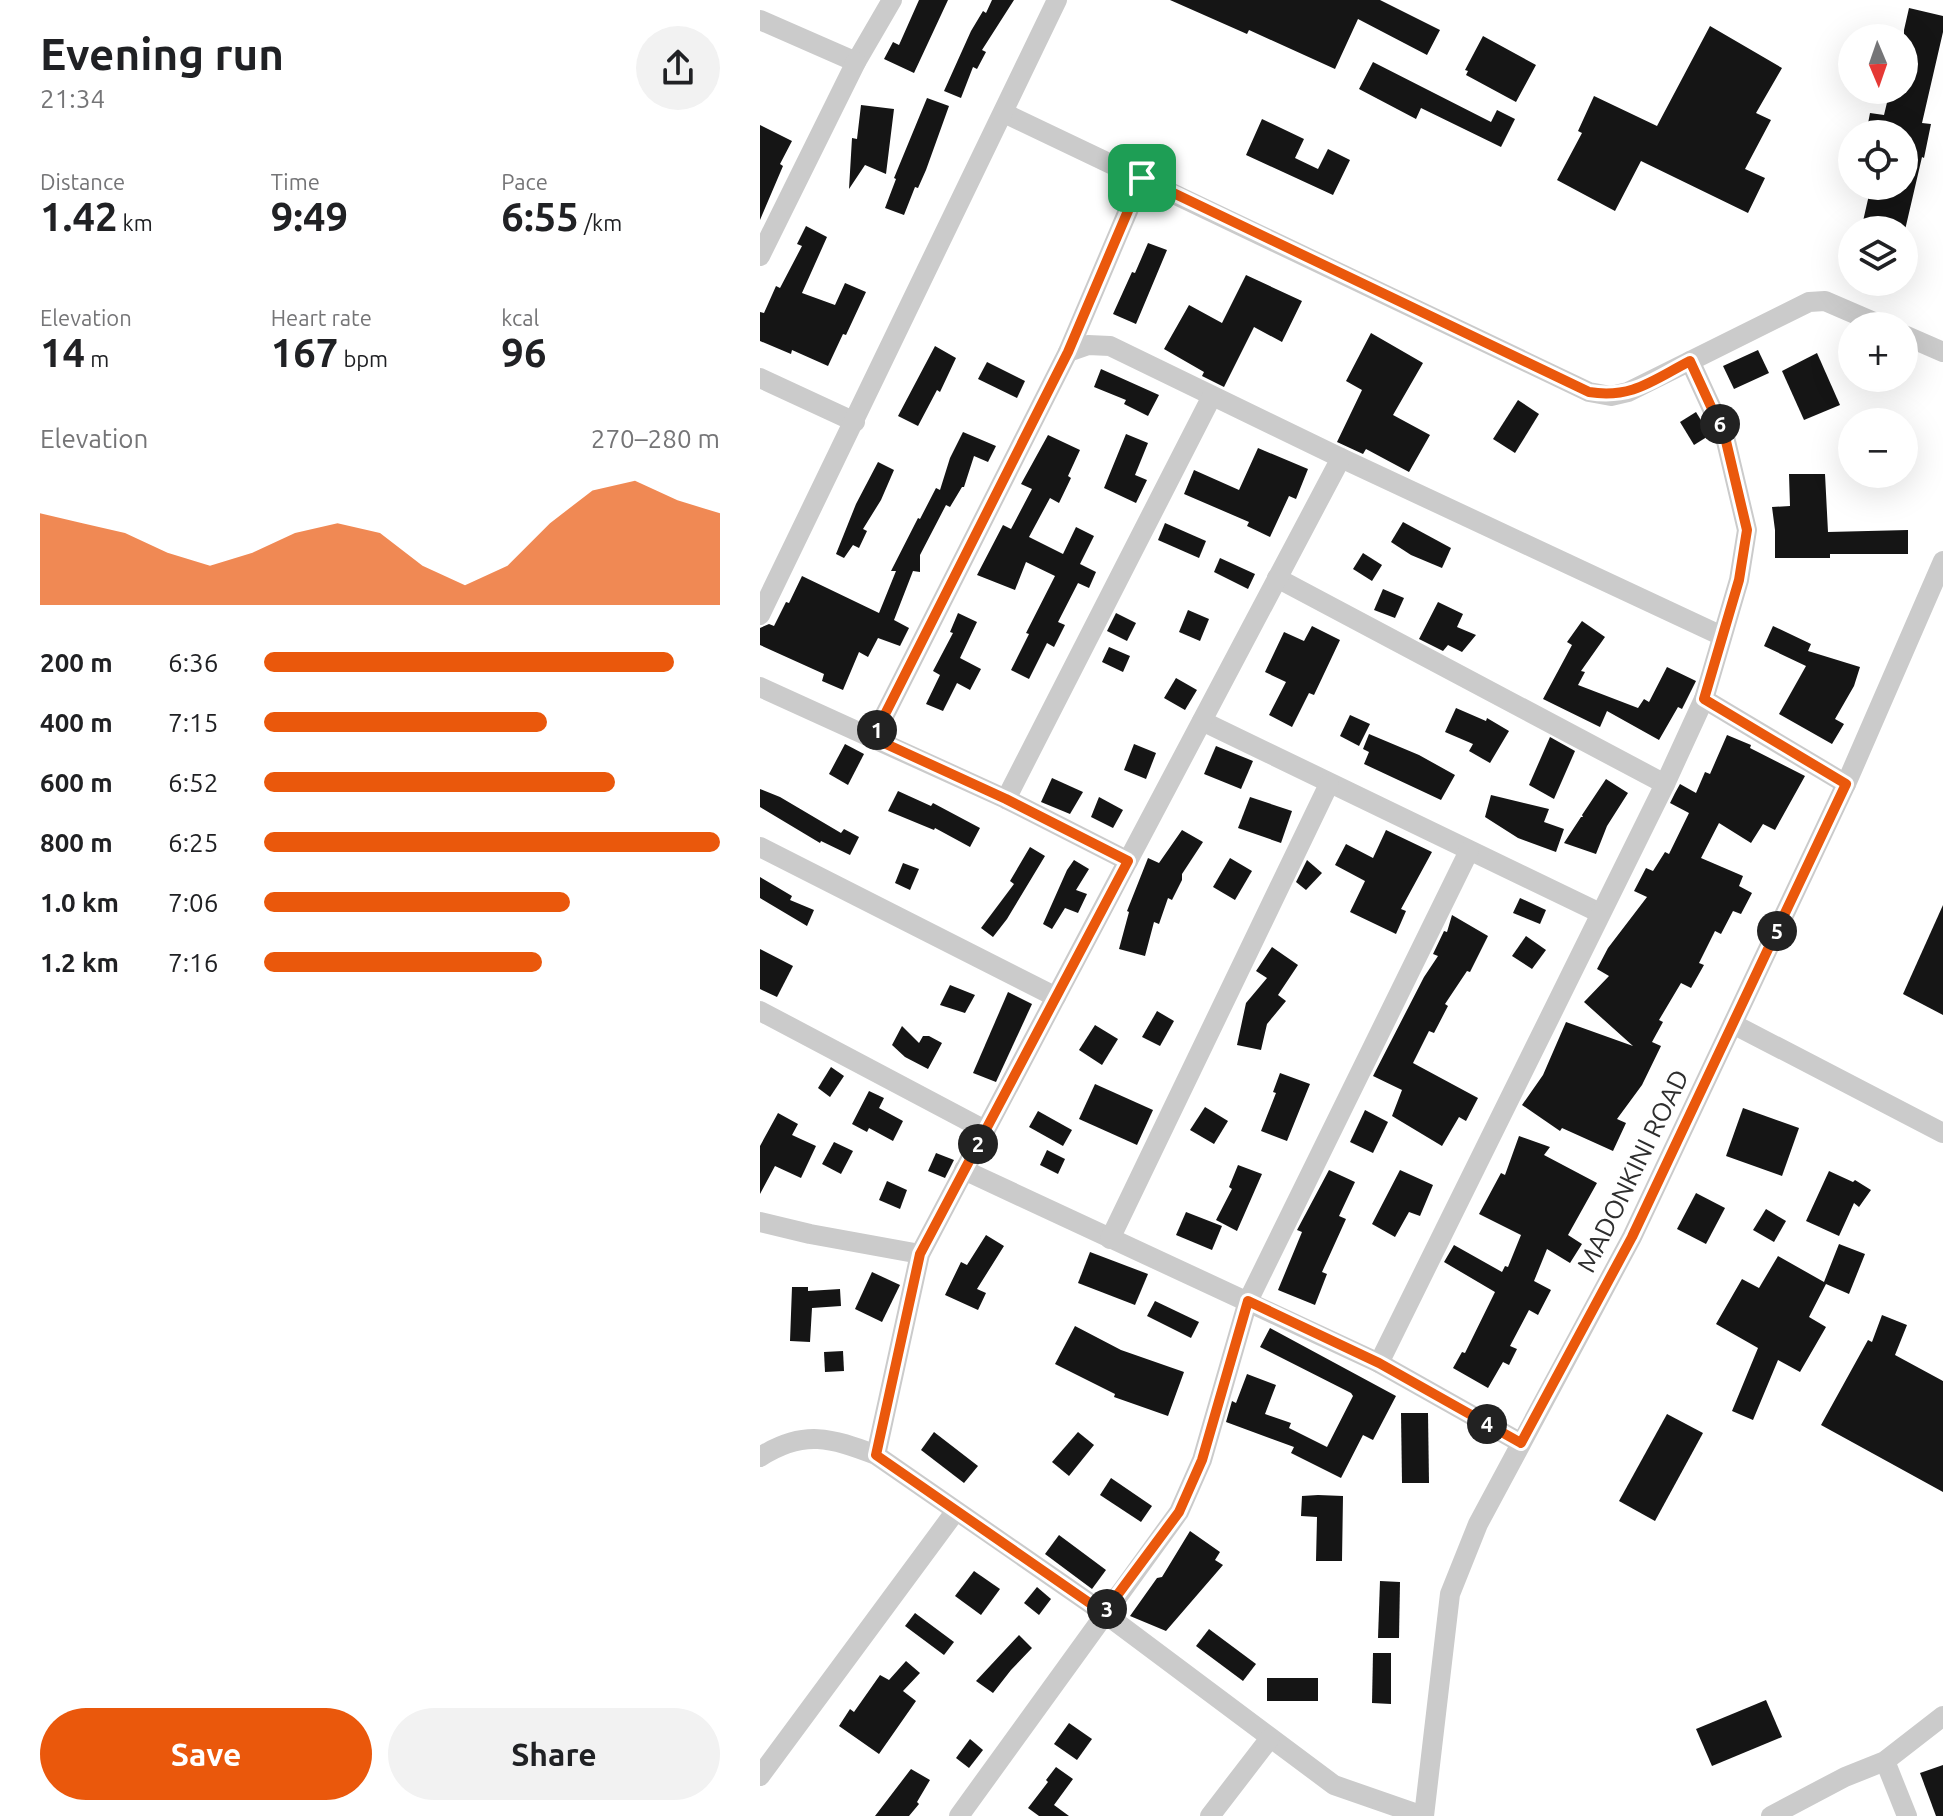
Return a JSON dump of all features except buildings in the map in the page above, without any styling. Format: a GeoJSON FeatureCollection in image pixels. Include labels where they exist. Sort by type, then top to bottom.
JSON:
{"type":"FeatureCollection","features":[{"type":"Feature","properties":{"kind":"street"},"geometry":{"type":"LineString","coordinates":[[760,256],[856,62],[892,0]]}},
{"type":"Feature","properties":{"kind":"street"},"geometry":{"type":"LineString","coordinates":[[760,615],[1057,0]]}},
{"type":"Feature","properties":{"kind":"street"},"geometry":{"type":"LineString","coordinates":[[760,20],[856,62]]}},
{"type":"Feature","properties":{"kind":"street"},"geometry":{"type":"LineString","coordinates":[[1004,113],[1589,392],[1611,396],[1628,392],[1809,302],[1825,301],[1851,312]]}},
{"type":"Feature","properties":{"kind":"street"},"geometry":{"type":"LineString","coordinates":[[873,738],[1068,352],[1142,178]]}},
{"type":"Feature","properties":{"kind":"street"},"geometry":{"type":"LineString","coordinates":[[1918,341],[1943,352]]}},
{"type":"Feature","properties":{"kind":"street"},"geometry":{"type":"LineString","coordinates":[[1068,352],[1088,345],[1110,346],[1722,636]]}},
{"type":"Feature","properties":{"kind":"street"},"geometry":{"type":"LineString","coordinates":[[1379,1363],[1704,699],[1739,580],[1747,530],[1725,437],[1690,361]]}},
{"type":"Feature","properties":{"kind":"street"},"geometry":{"type":"LineString","coordinates":[[760,378],[855,422]]}},
{"type":"Feature","properties":{"kind":"street"},"geometry":{"type":"LineString","coordinates":[[1006,799],[1212,396]]}},
{"type":"Feature","properties":{"kind":"street"},"geometry":{"type":"LineString","coordinates":[[876,1455],[920,1254],[1341,458]]}},
{"type":"Feature","properties":{"kind":"street","name":"MADONKINI ROAD"},"geometry":{"type":"LineString","coordinates":[[1424,1816],[1450,1594],[1478,1524],[1632,1237],[1846,784],[1943,561]]}},
{"type":"Feature","properties":{"kind":"street"},"geometry":{"type":"LineString","coordinates":[[1277,578],[1665,784]]}},
{"type":"Feature","properties":{"kind":"street"},"geometry":{"type":"LineString","coordinates":[[760,687],[1006,799],[1128,861]]}},
{"type":"Feature","properties":{"kind":"street"},"geometry":{"type":"LineString","coordinates":[[1704,699],[1846,784]]}},
{"type":"Feature","properties":{"kind":"street"},"geometry":{"type":"LineString","coordinates":[[1202,721],[1600,913]]}},
{"type":"Feature","properties":{"kind":"street"},"geometry":{"type":"LineString","coordinates":[[1110,1239],[1329,784]]}},
{"type":"Feature","properties":{"kind":"street"},"geometry":{"type":"LineString","coordinates":[[760,847],[1056,997]]}},
{"type":"Feature","properties":{"kind":"street"},"geometry":{"type":"LineString","coordinates":[[959,1816],[1179,1512],[1202,1460],[1248,1301],[1469,851]]}},
{"type":"Feature","properties":{"kind":"street"},"geometry":{"type":"LineString","coordinates":[[760,1011],[985,1130]]}},
{"type":"Feature","properties":{"kind":"street"},"geometry":{"type":"LineString","coordinates":[[1733,1024],[1943,1133]]}},
{"type":"Feature","properties":{"kind":"street"},"geometry":{"type":"LineString","coordinates":[[964,1170],[1379,1363],[1521,1443]]}},
{"type":"Feature","properties":{"kind":"street"},"geometry":{"type":"LineString","coordinates":[[760,1222],[920,1254]]}},
{"type":"Feature","properties":{"kind":"street"},"geometry":{"type":"LineString","coordinates":[[760,1457],[783,1443],[814,1438],[842,1442],[876,1455],[1104,1613],[1334,1785],[1424,1816]]}},
{"type":"Feature","properties":{"kind":"street"},"geometry":{"type":"LineString","coordinates":[[760,1776],[955,1512]]}},
{"type":"Feature","properties":{"kind":"street"},"geometry":{"type":"LineString","coordinates":[[1771,1816],[1845,1777],[1885,1761],[1943,1716]]}},
{"type":"Feature","properties":{"kind":"street"},"geometry":{"type":"LineString","coordinates":[[1210,1816],[1270,1738]]}},
{"type":"Feature","properties":{"kind":"street"},"geometry":{"type":"LineString","coordinates":[[1885,1761],[1907,1816]]}},
{"type":"Feature","properties":{"kind":"route"},"geometry":{"type":"LineString","coordinates":[[1142,178],[1589,392],[1611,396],[1628,392],[1690,361],[1725,437],[1747,530],[1739,580],[1704,699],[1846,784],[1632,1237],[1521,1443],[1379,1363],[1248,1301],[1202,1460],[1179,1512],[1104,1613],[876,1455],[920,1254],[1128,861],[1006,799],[873,738],[1068,352],[1142,178]]}}]}
